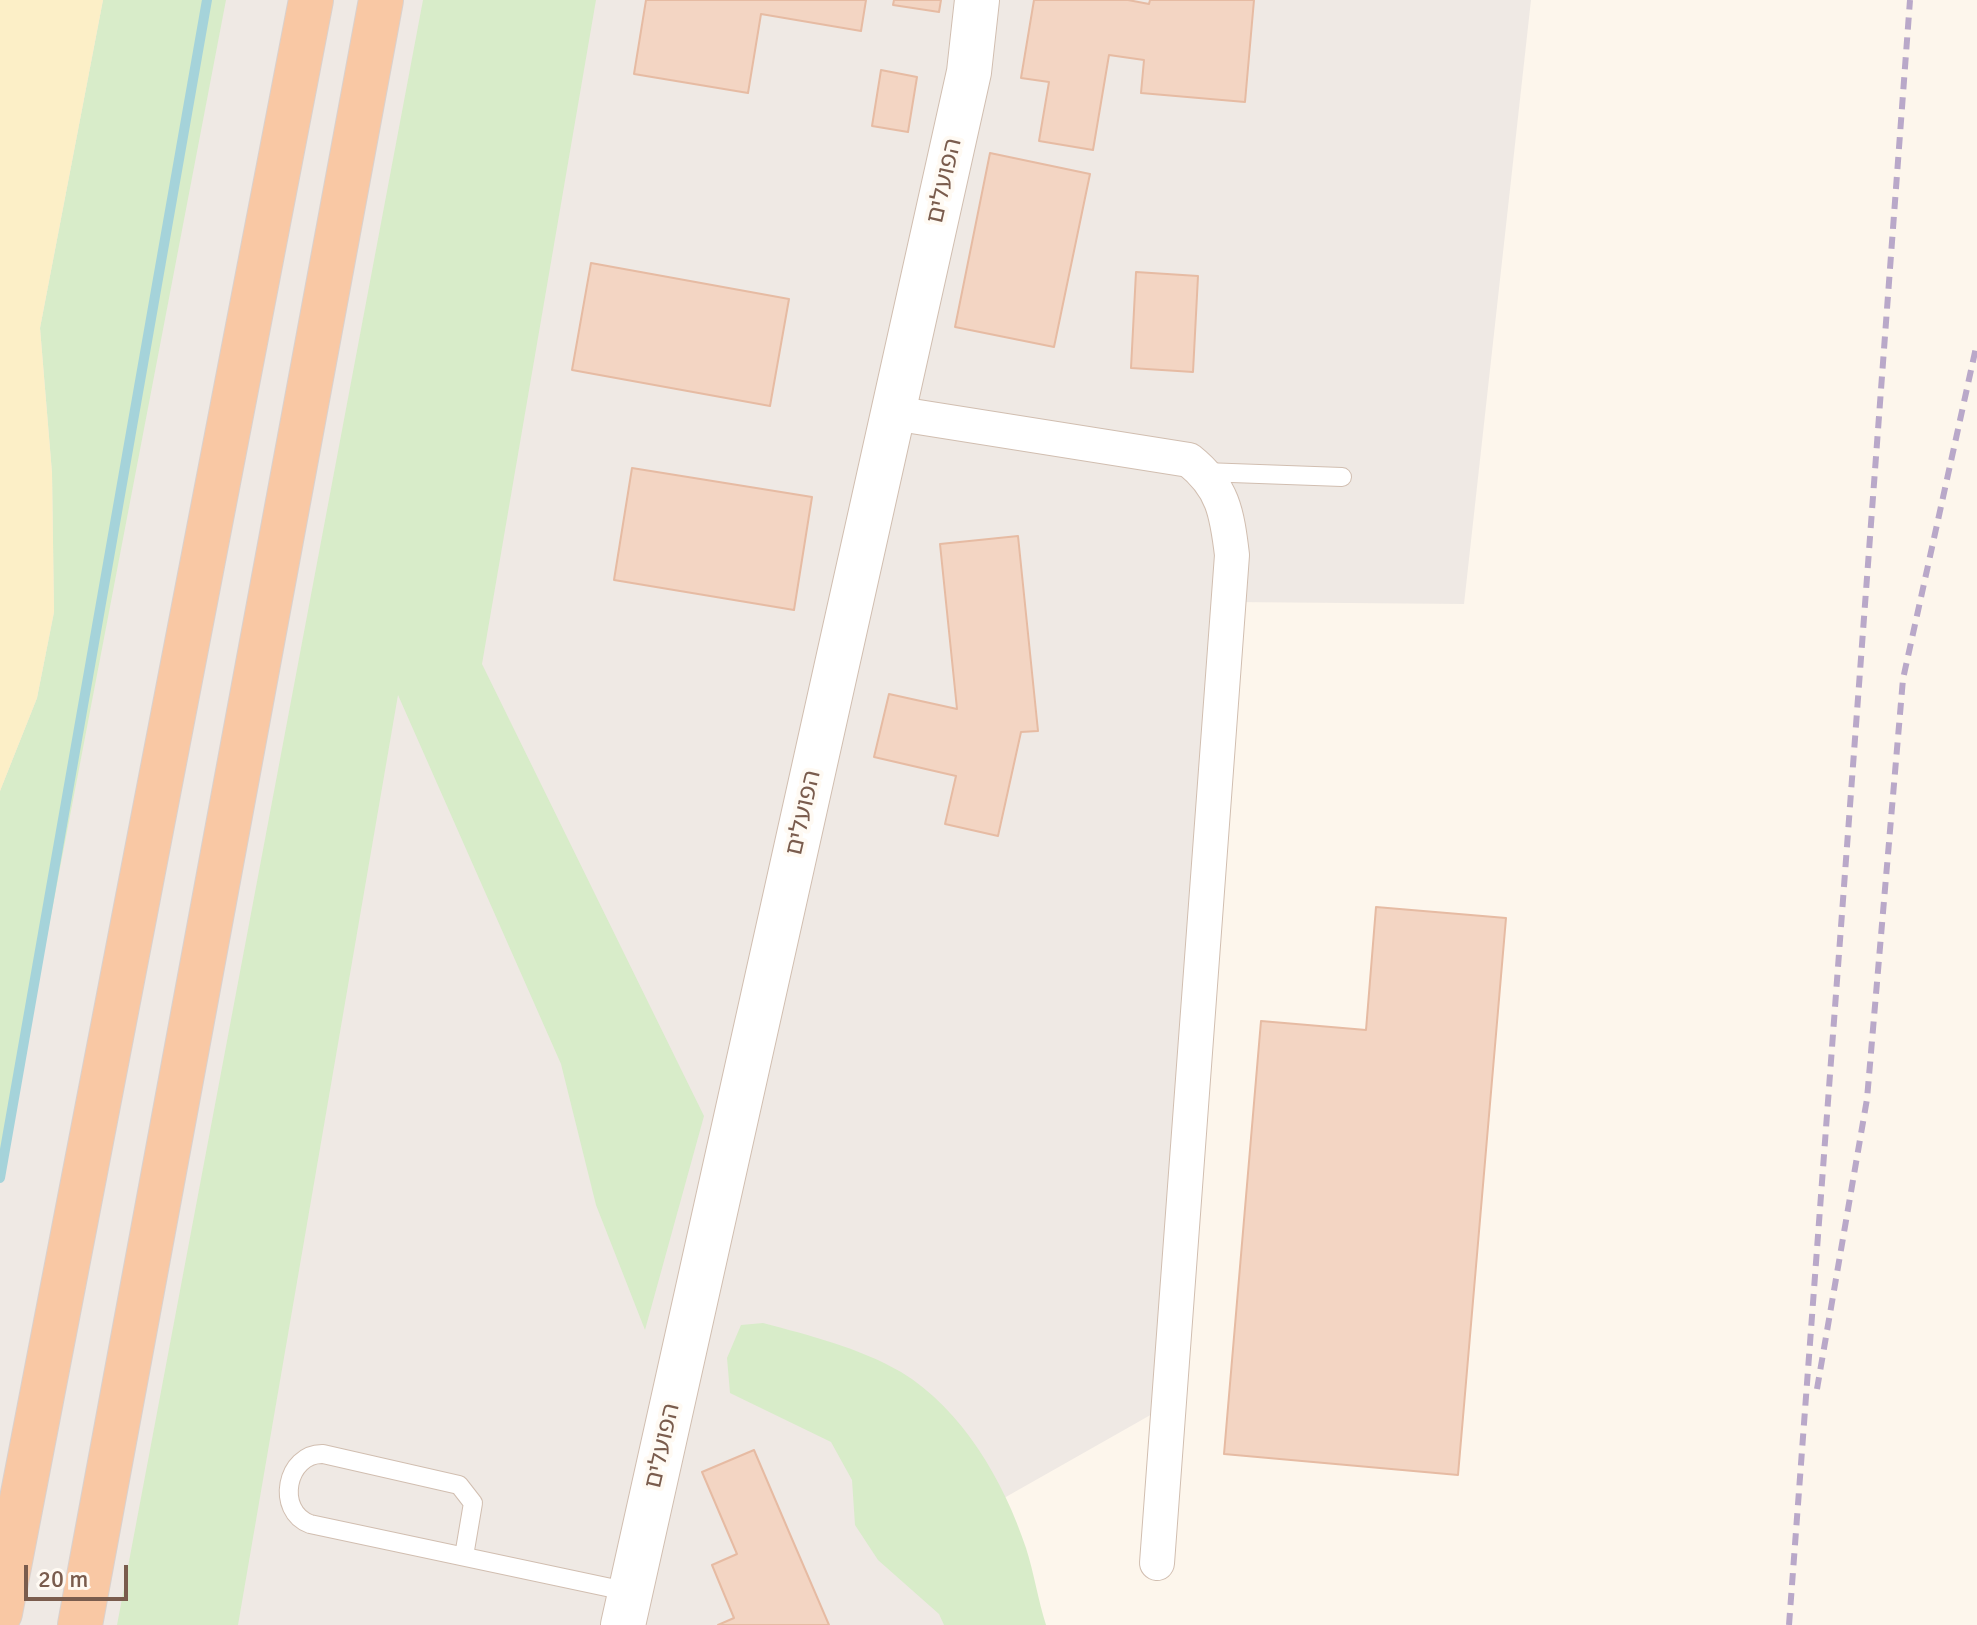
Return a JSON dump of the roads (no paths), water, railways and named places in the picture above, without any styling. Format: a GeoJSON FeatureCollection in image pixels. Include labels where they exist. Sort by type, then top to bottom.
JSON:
{"type":"FeatureCollection","features":[{"type":"Feature","properties":{"kind":"highway"},"geometry":{"type":"LineString","coordinates":[[0,1613],[311,0]]}},
{"type":"Feature","properties":{"kind":"highway"},"geometry":{"type":"LineString","coordinates":[[80,1625],[381,0]]}},
{"type":"Feature","properties":{"kind":"street","name":"הפועלים"},"geometry":{"type":"LineString","coordinates":[[627,1608],[969,72],[977,0]]}},
{"type":"Feature","properties":{"kind":"street"},"geometry":{"type":"LineString","coordinates":[[893,413],[1189,460],[1204,472],[1220,493],[1232,555],[1157,1563]]}},
{"type":"Feature","properties":{"kind":"lane"},"geometry":{"type":"LineString","coordinates":[[1204,472],[1342,477]]}},
{"type":"Feature","properties":{"kind":"lane"},"geometry":{"type":"LineString","coordinates":[[464,1556],[473,1511],[471,1498],[463,1487],[328,1455],[314,1454],[302,1460],[294,1470],[289,1488],[292,1511],[302,1520],[464,1556],[627,1608]]}},
{"type":"Feature","properties":{"kind":"waterway"},"geometry":{"type":"LineString","coordinates":[[0,1178],[207,0]]}},
{"type":"Feature","properties":{"kind":"railway"},"geometry":{"type":"LineString","coordinates":[[1789,1625],[1910,0]]}},
{"type":"Feature","properties":{"kind":"railway"},"geometry":{"type":"LineString","coordinates":[[1817,1389],[1867,1099],[1903,679],[1977,343]]}}]}
